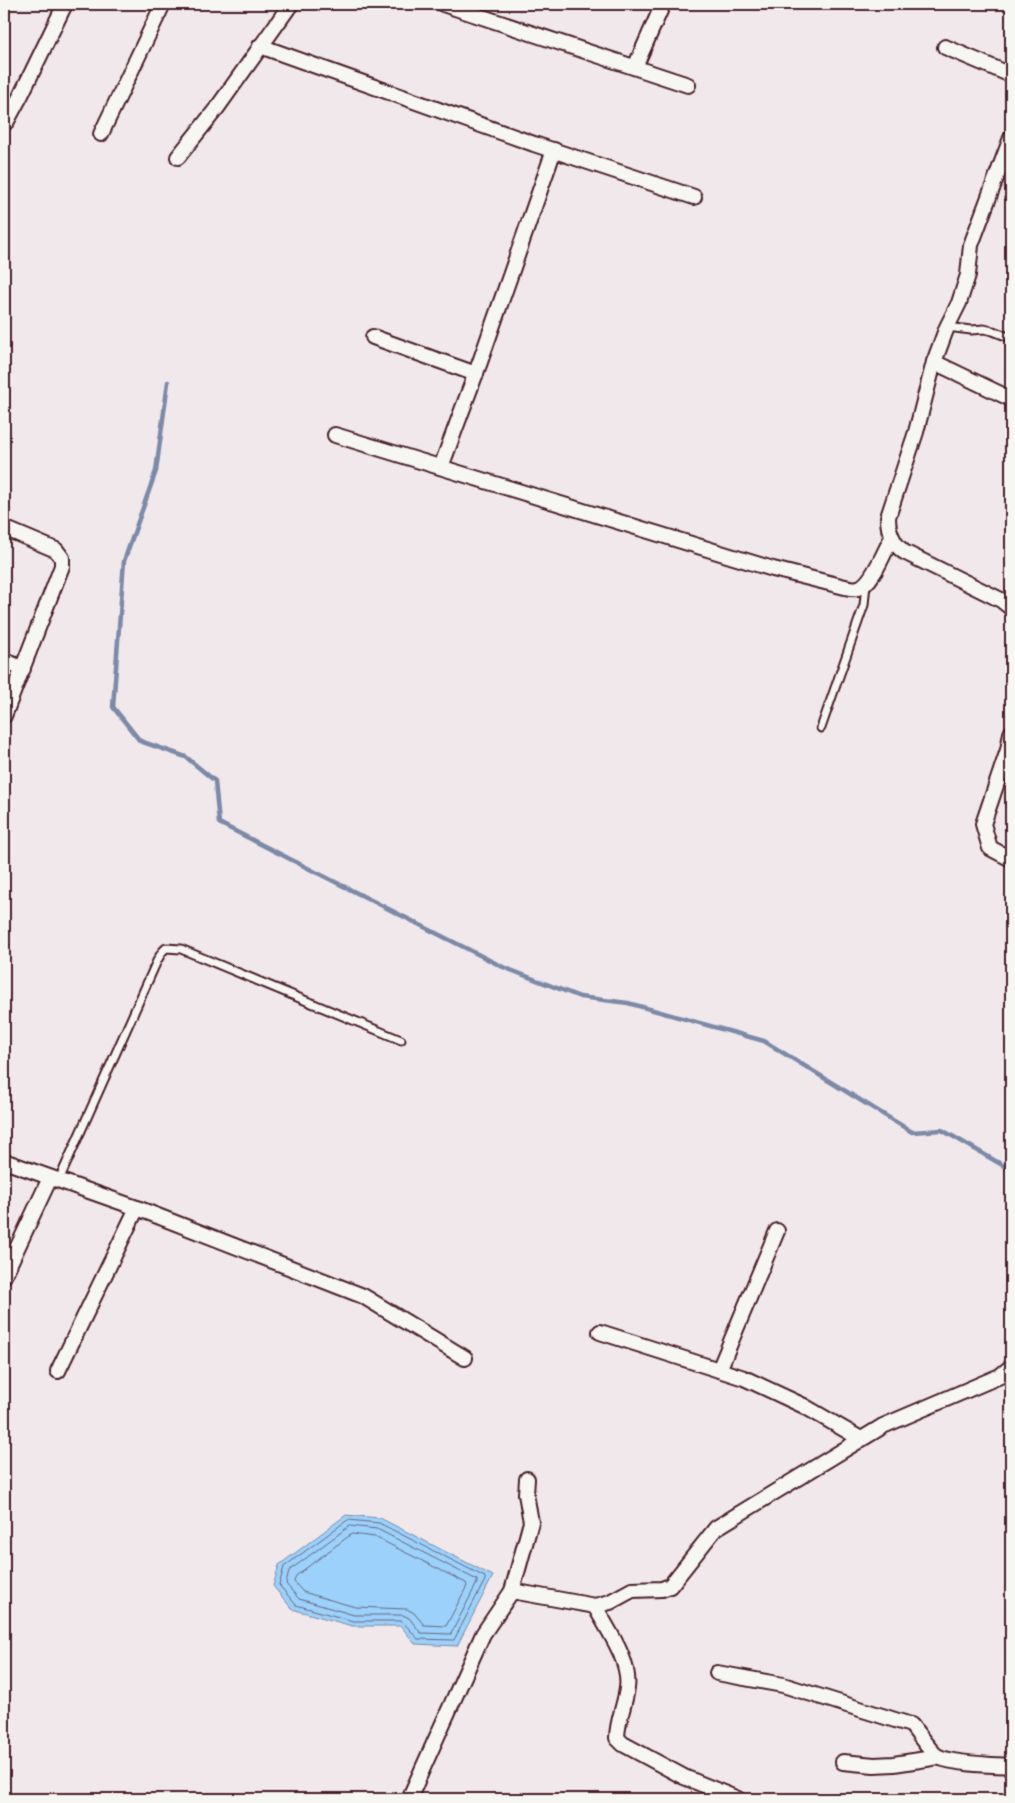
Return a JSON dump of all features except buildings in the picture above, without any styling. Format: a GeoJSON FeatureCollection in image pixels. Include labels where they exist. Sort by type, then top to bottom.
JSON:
{"type":"FeatureCollection","features":[{"type":"Feature","properties":{"kind":"street"},"geometry":{"type":"LineString","coordinates":[[4,124],[8,121],[65,4]]}},
{"type":"Feature","properties":{"kind":"street"},"geometry":{"type":"LineString","coordinates":[[101,134],[163,4]]}},
{"type":"Feature","properties":{"kind":"street"},"geometry":{"type":"LineString","coordinates":[[178,157],[217,108],[291,4]]}},
{"type":"Feature","properties":{"kind":"street"},"geometry":{"type":"LineString","coordinates":[[442,4],[688,85]]}},
{"type":"Feature","properties":{"kind":"street"},"geometry":{"type":"LineString","coordinates":[[635,67],[663,4]]}},
{"type":"Feature","properties":{"kind":"street"},"geometry":{"type":"LineString","coordinates":[[260,46],[554,150],[694,197]]}},
{"type":"Feature","properties":{"kind":"street"},"geometry":{"type":"LineString","coordinates":[[945,47],[1011,75]]}},
{"type":"Feature","properties":{"kind":"street"},"geometry":{"type":"LineString","coordinates":[[1011,138],[971,245],[968,275],[959,303],[947,327],[934,362],[916,432],[888,517],[888,526],[896,546],[904,552],[1001,600],[1011,608]]}},
{"type":"Feature","properties":{"kind":"street"},"geometry":{"type":"LineString","coordinates":[[441,467],[476,374],[554,150]]}},
{"type":"Feature","properties":{"kind":"street"},"geometry":{"type":"LineString","coordinates":[[373,337],[476,374]]}},
{"type":"Feature","properties":{"kind":"street"},"geometry":{"type":"LineString","coordinates":[[934,362],[1011,399]]}},
{"type":"Feature","properties":{"kind":"street"},"geometry":{"type":"LineString","coordinates":[[335,435],[773,569],[845,587],[858,588],[866,584],[878,566],[892,537]]}},
{"type":"Feature","properties":{"kind":"street"},"geometry":{"type":"LineString","coordinates":[[4,528],[56,550],[62,558],[62,566],[4,716]]}},
{"type":"Feature","properties":{"kind":"street"},"geometry":{"type":"LineString","coordinates":[[4,660],[22,669]]}},
{"type":"Feature","properties":{"kind":"street"},"geometry":{"type":"LineString","coordinates":[[1011,733],[1008,750],[983,824],[990,848],[1011,859]]}},
{"type":"Feature","properties":{"kind":"street"},"geometry":{"type":"LineString","coordinates":[[4,1161],[137,1208],[363,1296],[465,1358]]}},
{"type":"Feature","properties":{"kind":"street"},"geometry":{"type":"LineString","coordinates":[[4,1276],[55,1179]]}},
{"type":"Feature","properties":{"kind":"street"},"geometry":{"type":"LineString","coordinates":[[58,1371],[137,1208]]}},
{"type":"Feature","properties":{"kind":"street"},"geometry":{"type":"LineString","coordinates":[[719,1370],[777,1231]]}},
{"type":"Feature","properties":{"kind":"street"},"geometry":{"type":"LineString","coordinates":[[600,1332],[744,1378],[804,1406],[862,1439]]}},
{"type":"Feature","properties":{"kind":"street"},"geometry":{"type":"LineString","coordinates":[[512,1591],[595,1606],[610,1602],[632,1590],[662,1589],[670,1586],[716,1528],[883,1426],[1000,1376],[1011,1367]]}},
{"type":"Feature","properties":{"kind":"street"},"geometry":{"type":"LineString","coordinates":[[409,1799],[483,1634],[512,1591],[531,1522],[526,1494],[527,1478]]}},
{"type":"Feature","properties":{"kind":"street"},"geometry":{"type":"LineString","coordinates":[[595,1606],[622,1657],[628,1673],[627,1688],[617,1730],[617,1738],[623,1744],[684,1777],[738,1799]]}},
{"type":"Feature","properties":{"kind":"street"},"geometry":{"type":"LineString","coordinates":[[718,1673],[783,1685],[910,1725],[923,1739],[929,1749],[939,1757]]}},
{"type":"Feature","properties":{"kind":"street"},"geometry":{"type":"LineString","coordinates":[[843,1762],[874,1765],[894,1764],[939,1757],[968,1763],[1011,1766]]}},
{"type":"Feature","properties":{"kind":"lane"},"geometry":{"type":"LineString","coordinates":[[947,327],[993,330],[1011,338]]}},
{"type":"Feature","properties":{"kind":"lane"},"geometry":{"type":"LineString","coordinates":[[820,728],[864,605],[866,584]]}},
{"type":"Feature","properties":{"kind":"lane"},"geometry":{"type":"LineString","coordinates":[[55,1179],[157,961],[166,948],[181,949],[401,1040]]}},
{"type":"Feature","properties":{"kind":"water"},"geometry":{"type":"Polygon","coordinates":[[[346,1515],[380,1518],[493,1576],[457,1646],[415,1644],[401,1626],[352,1626],[292,1609],[273,1586],[279,1565],[346,1515]]]}},
{"type":"Feature","properties":{"kind":"waterway"},"geometry":{"type":"LineString","coordinates":[[168,382],[156,471],[124,561],[113,707],[140,741],[186,757],[215,781],[219,823],[503,967],[580,997],[628,1003],[764,1041],[912,1132],[942,1130],[1011,1170]]}}]}
